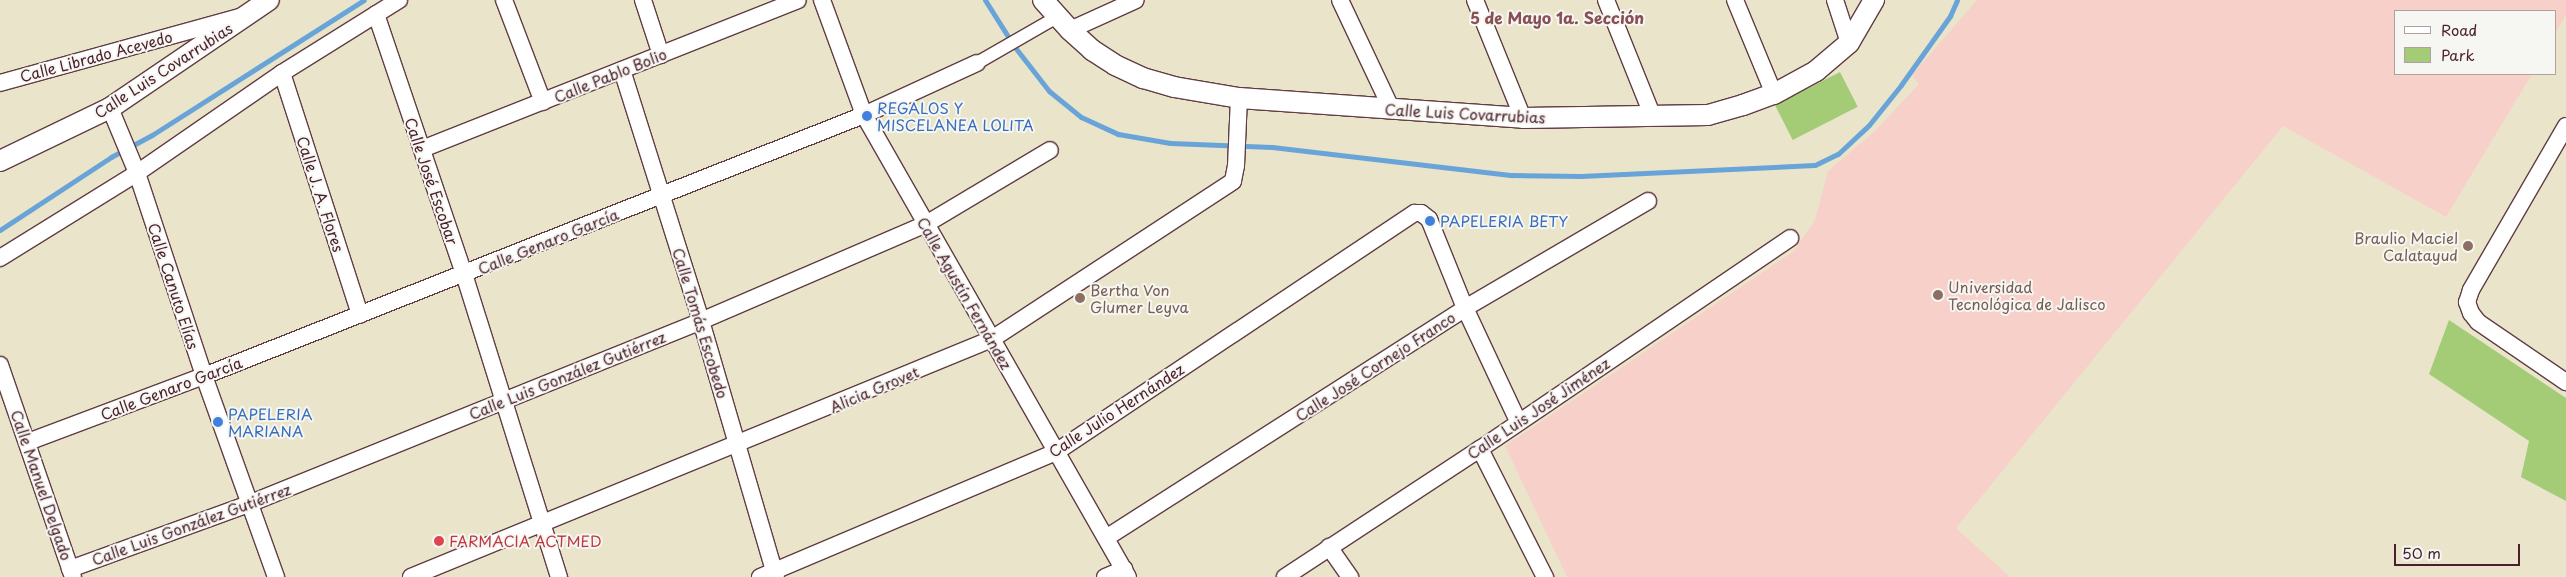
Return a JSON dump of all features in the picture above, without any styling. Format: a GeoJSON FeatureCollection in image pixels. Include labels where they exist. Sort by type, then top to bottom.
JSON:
{"type":"FeatureCollection","features":[{"type":"Feature","properties":{"kind":"street","name":"Calle Luis Covarrubias"},"geometry":{"type":"LineString","coordinates":[[0,161],[114,117],[269,0]]}},
{"type":"Feature","properties":{"kind":"street"},"geometry":{"type":"LineString","coordinates":[[0,258],[282,73],[399,0]]}},
{"type":"Feature","properties":{"kind":"street"},"geometry":{"type":"LineString","coordinates":[[504,0],[543,102]]}},
{"type":"Feature","properties":{"kind":"street"},"geometry":{"type":"LineString","coordinates":[[643,0],[661,54]]}},
{"type":"Feature","properties":{"kind":"street","name":"Calle Pablo Bolio"},"geometry":{"type":"LineString","coordinates":[[422,150],[798,0]]}},
{"type":"Feature","properties":{"kind":"street","name":"Calle Agustín Fernández"},"geometry":{"type":"LineString","coordinates":[[822,0],[864,115],[1126,573]]}},
{"type":"Feature","properties":{"kind":"street","name":"Calle Luis Covarrubias"},"geometry":{"type":"LineString","coordinates":[[1044,0],[1064,24],[1092,50],[1115,65],[1143,78],[1239,108],[1392,110],[1523,118],[1653,117],[1708,114],[1774,94],[1816,71],[1849,43],[1874,0]]}},
{"type":"Feature","properties":{"kind":"street"},"geometry":{"type":"LineString","coordinates":[[1064,24],[1136,0]]}},
{"type":"Feature","properties":{"kind":"street"},"geometry":{"type":"LineString","coordinates":[[1340,0],[1392,110]]}},
{"type":"Feature","properties":{"kind":"street"},"geometry":{"type":"LineString","coordinates":[[1475,0],[1523,118]]}},
{"type":"Feature","properties":{"kind":"street"},"geometry":{"type":"LineString","coordinates":[[1606,0],[1653,117]]}},
{"type":"Feature","properties":{"kind":"street"},"geometry":{"type":"LineString","coordinates":[[1735,0],[1774,94]]}},
{"type":"Feature","properties":{"kind":"street"},"geometry":{"type":"LineString","coordinates":[[1835,0],[1849,43]]}},
{"type":"Feature","properties":{"kind":"street","name":"Calle Librado Acevedo"},"geometry":{"type":"LineString","coordinates":[[0,83],[249,14]]}},
{"type":"Feature","properties":{"kind":"street","name":"Calle José Escobar"},"geometry":{"type":"LineString","coordinates":[[376,14],[464,274],[559,577]]}},
{"type":"Feature","properties":{"kind":"street","name":"Calle Genaro García"},"geometry":{"type":"LineString","coordinates":[[28,442],[360,315],[864,115],[977,63],[1032,32],[1064,24]]}},
{"type":"Feature","properties":{"kind":"street","name":"Calle Tomás Escobedo"},"geometry":{"type":"LineString","coordinates":[[622,70],[701,321],[737,445],[770,575]]}},
{"type":"Feature","properties":{"kind":"street","name":"Calle J. A. Flores"},"geometry":{"type":"LineString","coordinates":[[282,73],[360,315]]}},
{"type":"Feature","properties":{"kind":"street","name":"Alicia Grovet"},"geometry":{"type":"LineString","coordinates":[[411,577],[992,340],[1233,181],[1236,166],[1239,108]]}},
{"type":"Feature","properties":{"kind":"street","name":"Calle Canuto Elías"},"geometry":{"type":"LineString","coordinates":[[114,117],[135,169],[204,376],[276,577]]}},
{"type":"Feature","properties":{"kind":"street"},"geometry":{"type":"LineString","coordinates":[[2566,126],[2471,290],[2467,302],[2471,313],[2478,322],[2566,382]]}},
{"type":"Feature","properties":{"kind":"street","name":"Calle Luis González Gutiérrez"},"geometry":{"type":"LineString","coordinates":[[72,573],[251,503],[701,321],[926,224],[1050,150]]}},
{"type":"Feature","properties":{"kind":"street","name":"Calle José Cornejo Franco"},"geometry":{"type":"LineString","coordinates":[[1106,538],[1465,308],[1648,201]]}},
{"type":"Feature","properties":{"kind":"street","name":"Calle Julio Hernández"},"geometry":{"type":"LineString","coordinates":[[770,575],[1056,452],[1409,216],[1420,212],[1429,219],[1465,308]]}},
{"type":"Feature","properties":{"kind":"street","name":"Calle Luis José Jiménez"},"geometry":{"type":"LineString","coordinates":[[1285,577],[1480,449],[1518,421],[1790,238]]}},
{"type":"Feature","properties":{"kind":"street"},"geometry":{"type":"LineString","coordinates":[[1465,308],[1518,421]]}},
{"type":"Feature","properties":{"kind":"street","name":"Calle Manuel Delgado"},"geometry":{"type":"LineString","coordinates":[[0,365],[72,573]]}},
{"type":"Feature","properties":{"kind":"street"},"geometry":{"type":"LineString","coordinates":[[1480,449],[1545,577]]}},
{"type":"Feature","properties":{"kind":"street"},"geometry":{"type":"LineString","coordinates":[[1329,547],[1350,577]]}},
{"type":"Feature","properties":{"kind":"street"},"geometry":{"type":"LineString","coordinates":[[1106,577],[1126,573]]}},
{"type":"Feature","properties":{"kind":"shaded area","name":"Universidad Tecnológica de Jalisco"},"geometry":{"type":"Polygon","coordinates":[[[1977,0],[2566,0],[2566,15],[2556,32],[2556,10],[2394,10],[2394,75],[2531,75],[2446,217],[2283,126],[1956,528],[2010,577],[1567,577],[1505,446],[1794,251],[1815,220],[1828,171],[1874,132],[1919,84],[1912,75],[1977,0]]]}},
{"type":"Feature","properties":{"kind":"green space"},"geometry":{"type":"Polygon","coordinates":[[[1840,72],[1858,107],[1793,140],[1775,105],[1840,72]]]}},
{"type":"Feature","properties":{"kind":"green space"},"geometry":{"type":"Polygon","coordinates":[[[2449,320],[2566,398],[2566,501],[2521,477],[2529,441],[2429,374],[2449,320]]]}},
{"type":"Feature","properties":{"kind":"waterway"},"geometry":{"type":"LineString","coordinates":[[0,230],[111,157],[152,135],[364,0]]}},
{"type":"Feature","properties":{"kind":"waterway"},"geometry":{"type":"LineString","coordinates":[[985,0],[1014,46],[1049,91],[1081,117],[1118,134],[1170,143],[1272,147],[1512,175],[1581,176],[1815,165],[1838,154],[1869,125],[1901,85],[1950,16],[1957,0]]}},
{"type":"Feature","properties":{"kind":"place","name":"REGALOS Y MISCELANEA LOLITA"},"geometry":{"type":"Point","coordinates":[867,116]}},
{"type":"Feature","properties":{"kind":"place","name":"PAPELERIA BETY"},"geometry":{"type":"Point","coordinates":[1430,221]}},
{"type":"Feature","properties":{"kind":"place","name":"Braulio Maciel Calatayud"},"geometry":{"type":"Point","coordinates":[2468,246]}},
{"type":"Feature","properties":{"kind":"place","name":"Universidad Tecnológica de Jalisco"},"geometry":{"type":"Point","coordinates":[1938,295]}},
{"type":"Feature","properties":{"kind":"place","name":"Bertha Von Glumer Leyva"},"geometry":{"type":"Point","coordinates":[1080,298]}},
{"type":"Feature","properties":{"kind":"place","name":"PAPELERIA MARIANA"},"geometry":{"type":"Point","coordinates":[218,422]}},
{"type":"Feature","properties":{"kind":"place","name":"FARMACIA ACTMED"},"geometry":{"type":"Point","coordinates":[439,541]}},
{"type":"Feature","properties":{"kind":"district","name":"5 de Mayo 1a. Sección"},"geometry":{"type":"Point","coordinates":[1557,17]}}]}
